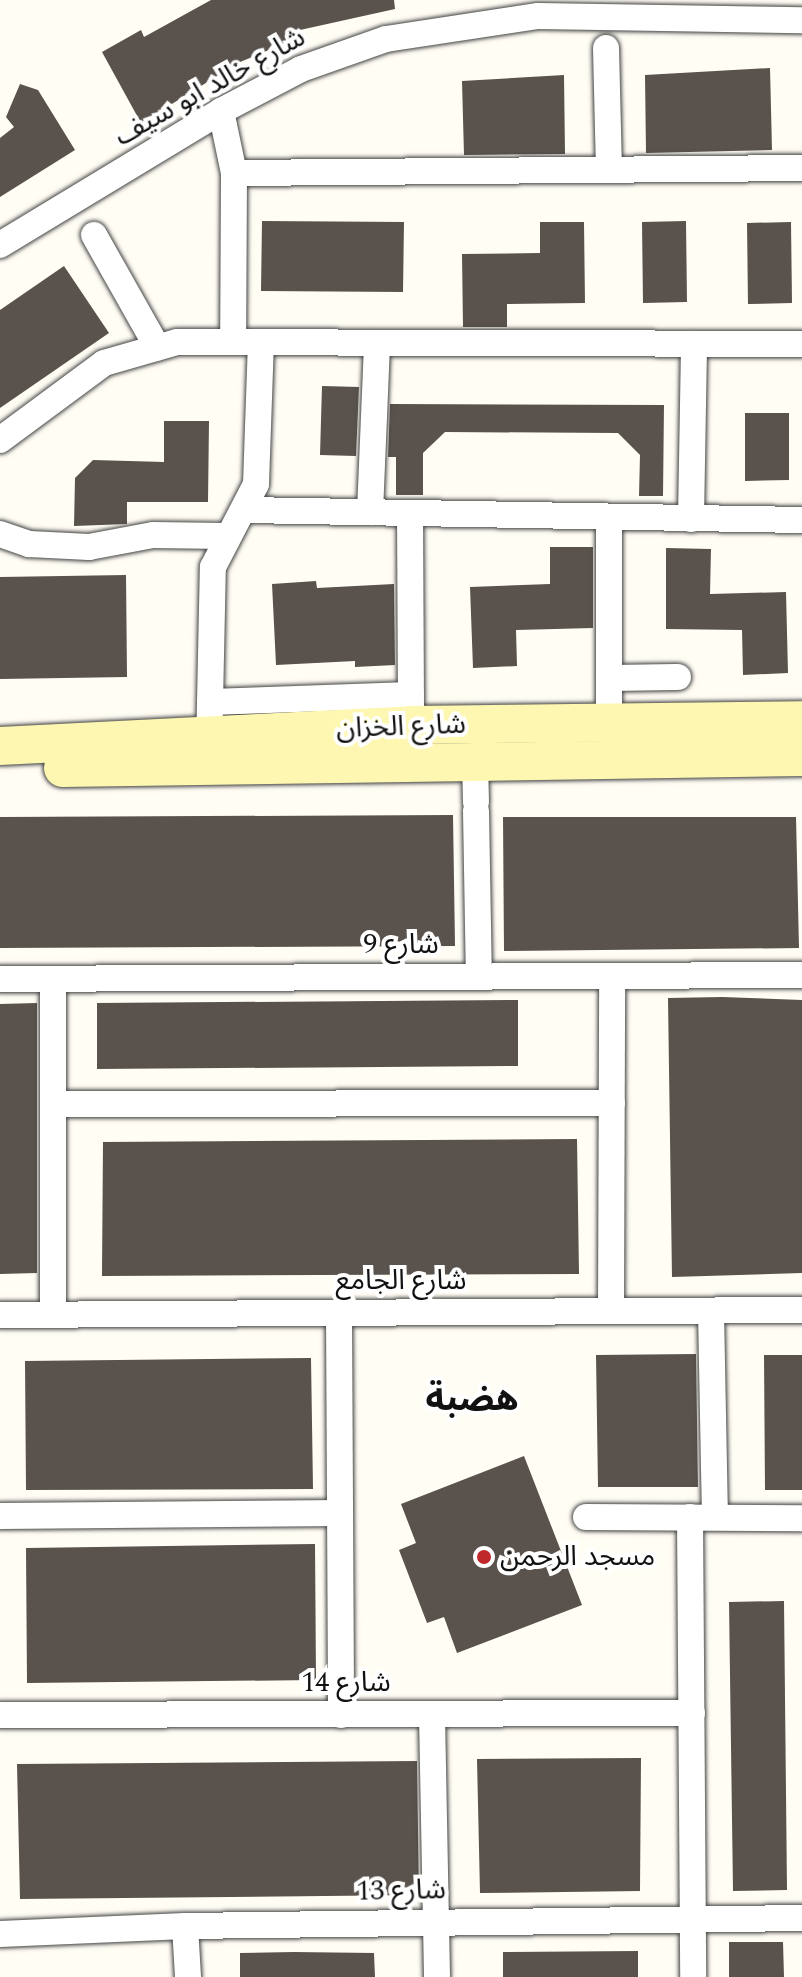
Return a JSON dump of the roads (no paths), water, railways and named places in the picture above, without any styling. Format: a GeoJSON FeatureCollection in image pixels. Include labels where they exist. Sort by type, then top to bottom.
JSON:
{"type":"FeatureCollection","features":[{"type":"Feature","properties":{"kind":"main road","name":"شارع الخزان"},"geometry":{"type":"LineString","coordinates":[[0,768],[210,735],[411,710],[609,722],[802,720]]}},
{"type":"Feature","properties":{"kind":"main road","name":"شارع الخزان"},"geometry":{"type":"LineString","coordinates":[[0,746],[210,735],[475,759],[802,757]]}},
{"type":"Feature","properties":{"kind":"street","name":"شارع خالد ابو سيف"},"geometry":{"type":"LineString","coordinates":[[0,245],[221,111],[343,52],[476,21],[607,14],[802,20]]}},
{"type":"Feature","properties":{"kind":"street"},"geometry":{"type":"LineString","coordinates":[[606,48],[609,170]]}},
{"type":"Feature","properties":{"kind":"street"},"geometry":{"type":"LineString","coordinates":[[221,111],[234,173],[233,342]]}},
{"type":"Feature","properties":{"kind":"street"},"geometry":{"type":"LineString","coordinates":[[234,173],[802,168]]}},
{"type":"Feature","properties":{"kind":"street"},"geometry":{"type":"LineString","coordinates":[[94,235],[157,347]]}},
{"type":"Feature","properties":{"kind":"street"},"geometry":{"type":"LineString","coordinates":[[0,440],[82,376],[128,353],[157,347],[233,342],[802,344]]}},
{"type":"Feature","properties":{"kind":"street"},"geometry":{"type":"LineString","coordinates":[[210,735],[213,567],[226,536],[246,510],[260,467],[261,342]]}},
{"type":"Feature","properties":{"kind":"street"},"geometry":{"type":"LineString","coordinates":[[370,512],[377,343]]}},
{"type":"Feature","properties":{"kind":"street"},"geometry":{"type":"LineString","coordinates":[[691,519],[694,344]]}},
{"type":"Feature","properties":{"kind":"street"},"geometry":{"type":"LineString","coordinates":[[246,510],[802,520]]}},
{"type":"Feature","properties":{"kind":"street"},"geometry":{"type":"LineString","coordinates":[[410,513],[411,710]]}},
{"type":"Feature","properties":{"kind":"street"},"geometry":{"type":"LineString","coordinates":[[609,517],[609,722]]}},
{"type":"Feature","properties":{"kind":"street"},"geometry":{"type":"LineString","coordinates":[[0,534],[29,544],[89,547],[153,535],[226,536]]}},
{"type":"Feature","properties":{"kind":"street"},"geometry":{"type":"LineString","coordinates":[[609,678],[678,677]]}},
{"type":"Feature","properties":{"kind":"street"},"geometry":{"type":"LineString","coordinates":[[475,759],[479,977]]}},
{"type":"Feature","properties":{"kind":"street","name":"شارع 9"},"geometry":{"type":"LineString","coordinates":[[0,979],[802,975]]}},
{"type":"Feature","properties":{"kind":"street"},"geometry":{"type":"LineString","coordinates":[[611,1311],[612,976]]}},
{"type":"Feature","properties":{"kind":"street"},"geometry":{"type":"LineString","coordinates":[[53,979],[53,1314]]}},
{"type":"Feature","properties":{"kind":"street"},"geometry":{"type":"LineString","coordinates":[[53,1104],[612,1103]]}},
{"type":"Feature","properties":{"kind":"street","name":"شارع الجامع"},"geometry":{"type":"LineString","coordinates":[[0,1315],[802,1310]]}},
{"type":"Feature","properties":{"kind":"street"},"geometry":{"type":"LineString","coordinates":[[693,1977],[692,1713],[711,1311]]}},
{"type":"Feature","properties":{"kind":"street"},"geometry":{"type":"LineString","coordinates":[[339,1313],[341,1715]]}},
{"type":"Feature","properties":{"kind":"street"},"geometry":{"type":"LineString","coordinates":[[0,1516],[340,1513]]}},
{"type":"Feature","properties":{"kind":"street"},"geometry":{"type":"LineString","coordinates":[[586,1517],[802,1518]]}},
{"type":"Feature","properties":{"kind":"street","name":"شارع 14"},"geometry":{"type":"LineString","coordinates":[[0,1715],[692,1713]]}},
{"type":"Feature","properties":{"kind":"street"},"geometry":{"type":"LineString","coordinates":[[432,1715],[437,1977]]}},
{"type":"Feature","properties":{"kind":"street","name":"شارع 13"},"geometry":{"type":"LineString","coordinates":[[0,1934],[185,1926],[802,1918]]}},
{"type":"Feature","properties":{"kind":"street"},"geometry":{"type":"LineString","coordinates":[[185,1926],[188,1977]]}},
{"type":"Feature","properties":{"kind":"place","name":"مسجد الرحمن"},"geometry":{"type":"Point","coordinates":[484,1557]}},
{"type":"Feature","properties":{"kind":"district","name":"هضبة"},"geometry":{"type":"Point","coordinates":[472,1400]}}]}
